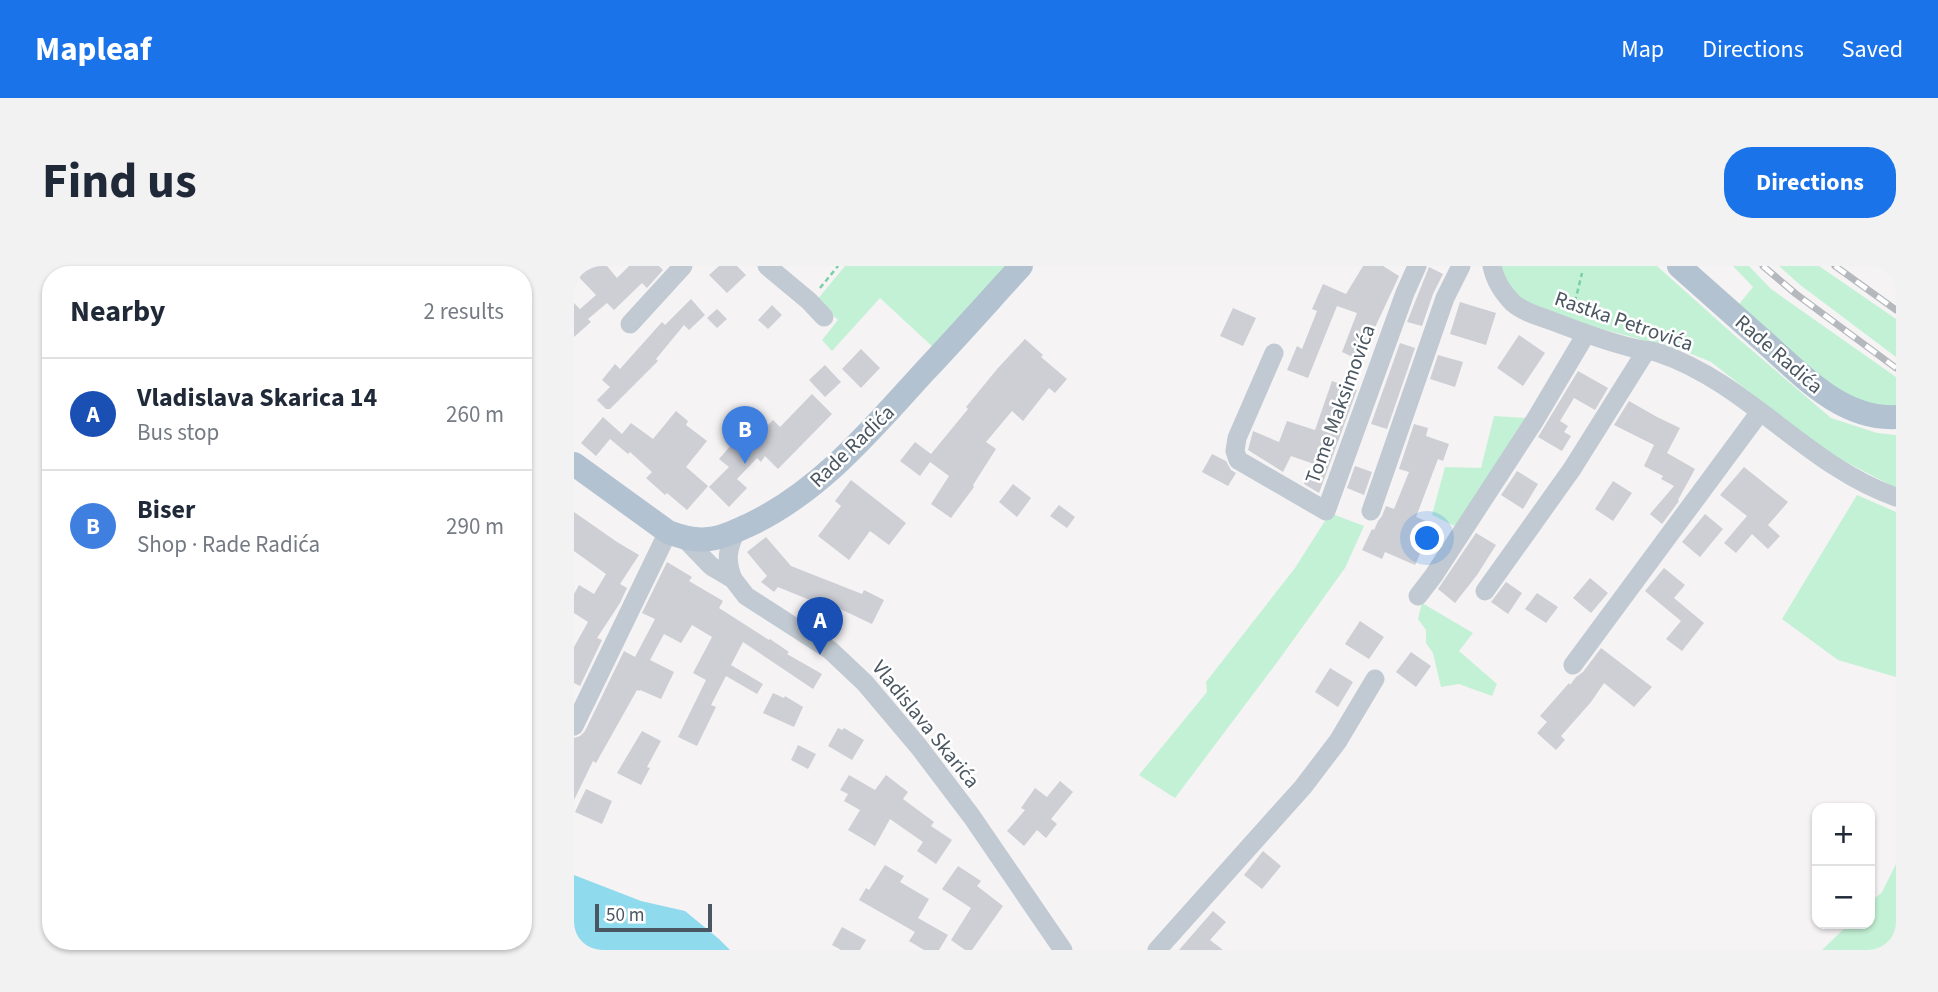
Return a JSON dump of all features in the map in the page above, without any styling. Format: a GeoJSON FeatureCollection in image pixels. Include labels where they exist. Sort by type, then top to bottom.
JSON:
{"type":"FeatureCollection","features":[{"type":"Feature","properties":{"kind":"main road","name":"Rade Radića"},"geometry":{"type":"LineString","coordinates":[[676,535],[711,539],[736,531],[792,501],[831,471],[1021,266]]}},
{"type":"Feature","properties":{"kind":"main road","name":"Rade Radića"},"geometry":{"type":"LineString","coordinates":[[1679,266],[1821,391],[1856,411],[1880,417],[1894,417]]}},
{"type":"Feature","properties":{"kind":"main road"},"geometry":{"type":"LineString","coordinates":[[574,464],[676,535]]}},
{"type":"Feature","properties":{"kind":"street"},"geometry":{"type":"LineString","coordinates":[[630,324],[683,266]]}},
{"type":"Feature","properties":{"kind":"street"},"geometry":{"type":"LineString","coordinates":[[766,266],[809,301],[824,317]]}},
{"type":"Feature","properties":{"kind":"street","name":"Tome Maksimovića"},"geometry":{"type":"LineString","coordinates":[[1274,353],[1237,438],[1235,451],[1238,460],[1326,511],[1417,266]]}},
{"type":"Feature","properties":{"kind":"street"},"geometry":{"type":"LineString","coordinates":[[1371,511],[1445,298],[1461,266]]}},
{"type":"Feature","properties":{"kind":"street","name":"Rastka Petrovića"},"geometry":{"type":"LineString","coordinates":[[1492,266],[1499,283],[1521,308],[1578,331],[1658,353],[1724,384],[1821,458],[1877,490],[1896,497]]}},
{"type":"Feature","properties":{"kind":"street"},"geometry":{"type":"LineString","coordinates":[[1418,596],[1535,420],[1578,331]]}},
{"type":"Feature","properties":{"kind":"street"},"geometry":{"type":"LineString","coordinates":[[1485,591],[1572,469],[1646,351]]}},
{"type":"Feature","properties":{"kind":"street"},"geometry":{"type":"LineString","coordinates":[[1573,665],[1760,412]]}},
{"type":"Feature","properties":{"kind":"street"},"geometry":{"type":"LineString","coordinates":[[733,579],[728,568],[728,553],[736,531]]}},
{"type":"Feature","properties":{"kind":"street"},"geometry":{"type":"LineString","coordinates":[[574,726],[676,535]]}},
{"type":"Feature","properties":{"kind":"street","name":"Vladislava Skarića"},"geometry":{"type":"LineString","coordinates":[[676,535],[711,566],[733,579],[746,596],[830,650],[865,682],[972,817],[1063,950]]}},
{"type":"Feature","properties":{"kind":"street"},"geometry":{"type":"LineString","coordinates":[[1157,950],[1303,787],[1338,741],[1375,679]]}},
{"type":"Feature","properties":{"kind":"path"},"geometry":{"type":"LineString","coordinates":[[809,301],[838,266]]}},
{"type":"Feature","properties":{"kind":"path"},"geometry":{"type":"LineString","coordinates":[[1578,331],[1583,273]]}},
{"type":"Feature","properties":{"kind":"green space"},"geometry":{"type":"Polygon","coordinates":[[[845,266],[1013,266],[934,348],[880,298],[832,351],[822,340],[838,320],[817,300],[845,266]]]}},
{"type":"Feature","properties":{"kind":"green space"},"geometry":{"type":"Polygon","coordinates":[[[1500,266],[1657,266],[1831,418],[1877,433],[1896,435],[1896,488],[1827,452],[1711,362],[1687,352],[1569,320],[1523,300],[1513,291],[1500,266]]]}},
{"type":"Feature","properties":{"kind":"green space"},"geometry":{"type":"Polygon","coordinates":[[[1733,266],[1749,266],[1771,289],[1896,377],[1896,407],[1849,399],[1736,308],[1753,287],[1733,266]]]}},
{"type":"Feature","properties":{"kind":"green space"},"geometry":{"type":"Polygon","coordinates":[[[1779,266],[1819,266],[1896,319],[1896,357],[1799,284],[1779,266]]]}},
{"type":"Feature","properties":{"kind":"green space"},"geometry":{"type":"Polygon","coordinates":[[[1494,416],[1528,418],[1459,528],[1432,515],[1445,467],[1481,468],[1494,416]]]}},
{"type":"Feature","properties":{"kind":"green space"},"geometry":{"type":"Polygon","coordinates":[[[1857,495],[1896,512],[1896,677],[1838,660],[1782,619],[1857,495]]]}},
{"type":"Feature","properties":{"kind":"green space"},"geometry":{"type":"Polygon","coordinates":[[[1330,513],[1364,526],[1345,568],[1175,798],[1139,775],[1207,692],[1206,682],[1295,568],[1330,513]]]}},
{"type":"Feature","properties":{"kind":"green space"},"geometry":{"type":"Polygon","coordinates":[[[1422,603],[1473,633],[1459,651],[1497,684],[1492,696],[1459,684],[1441,687],[1433,653],[1426,643],[1426,630],[1418,619],[1422,603]]]}},
{"type":"Feature","properties":{"kind":"green space"},"geometry":{"type":"Polygon","coordinates":[[[1896,864],[1896,942],[1888,950],[1822,950],[1844,929],[1875,929],[1875,898],[1882,892],[1896,864]]]}},
{"type":"Feature","properties":{"kind":"water"},"geometry":{"type":"Polygon","coordinates":[[[574,875],[641,901],[685,911],[730,950],[574,950],[574,875]]]}},
{"type":"Feature","properties":{"kind":"building"},"geometry":{"type":"Polygon","coordinates":[[[574,266],[607,266],[617,278],[629,266],[659,266],[663,270],[647,288],[642,283],[614,310],[607,303],[588,319],[591,322],[574,337],[574,303],[580,309],[596,295],[574,272],[574,266]]]}},
{"type":"Feature","properties":{"kind":"building"},"geometry":{"type":"Polygon","coordinates":[[[719,266],[737,266],[746,275],[727,293],[709,275],[719,266]]]}},
{"type":"Feature","properties":{"kind":"building"},"geometry":{"type":"Polygon","coordinates":[[[1363,266],[1383,266],[1399,276],[1371,336],[1368,334],[1357,359],[1342,352],[1357,313],[1337,306],[1308,378],[1287,370],[1297,346],[1302,349],[1317,311],[1312,309],[1323,284],[1346,294],[1363,266]]]}},
{"type":"Feature","properties":{"kind":"building"},"geometry":{"type":"Polygon","coordinates":[[[1429,267],[1443,274],[1422,326],[1407,322],[1429,267]]]}},
{"type":"Feature","properties":{"kind":"building"},"geometry":{"type":"Polygon","coordinates":[[[691,299],[705,315],[689,330],[684,325],[656,359],[658,361],[610,409],[606,409],[597,400],[610,387],[602,380],[615,364],[620,369],[662,322],[665,325],[691,299]]]}},
{"type":"Feature","properties":{"kind":"building"},"geometry":{"type":"Polygon","coordinates":[[[1460,302],[1496,313],[1486,345],[1450,334],[1460,302]]]}},
{"type":"Feature","properties":{"kind":"building"},"geometry":{"type":"Polygon","coordinates":[[[772,305],[782,315],[768,329],[758,320],[772,305]]]}},
{"type":"Feature","properties":{"kind":"building"},"geometry":{"type":"Polygon","coordinates":[[[1233,308],[1256,318],[1243,346],[1220,336],[1233,308]]]}},
{"type":"Feature","properties":{"kind":"building"},"geometry":{"type":"Polygon","coordinates":[[[717,309],[727,319],[717,328],[707,318],[717,309]]]}},
{"type":"Feature","properties":{"kind":"building"},"geometry":{"type":"Polygon","coordinates":[[[1519,335],[1545,353],[1523,386],[1497,368],[1519,335]]]}},
{"type":"Feature","properties":{"kind":"building"},"geometry":{"type":"Polygon","coordinates":[[[1025,339],[1067,379],[1055,393],[1049,388],[1023,421],[1012,411],[986,442],[996,449],[974,487],[951,518],[931,504],[949,476],[930,462],[920,476],[900,461],[915,442],[931,454],[968,409],[966,407],[1025,339]]]}},
{"type":"Feature","properties":{"kind":"building"},"geometry":{"type":"Polygon","coordinates":[[[1400,343],[1415,348],[1387,429],[1371,424],[1400,343]]]}},
{"type":"Feature","properties":{"kind":"building"},"geometry":{"type":"Polygon","coordinates":[[[861,349],[880,368],[861,388],[842,369],[861,349]]]}},
{"type":"Feature","properties":{"kind":"building"},"geometry":{"type":"Polygon","coordinates":[[[1438,355],[1463,362],[1455,387],[1430,379],[1438,355]]]}},
{"type":"Feature","properties":{"kind":"building"},"geometry":{"type":"Polygon","coordinates":[[[825,365],[841,382],[825,397],[809,380],[825,365]]]}},
{"type":"Feature","properties":{"kind":"building"},"geometry":{"type":"Polygon","coordinates":[[[1578,371],[1608,388],[1595,410],[1574,398],[1560,421],[1568,426],[1564,432],[1571,436],[1562,451],[1538,437],[1578,371]]]}},
{"type":"Feature","properties":{"kind":"building"},"geometry":{"type":"Polygon","coordinates":[[[1332,381],[1357,390],[1319,493],[1304,484],[1314,464],[1291,456],[1283,472],[1248,450],[1253,431],[1279,442],[1287,421],[1315,430],[1332,381]]]}},
{"type":"Feature","properties":{"kind":"building"},"geometry":{"type":"Polygon","coordinates":[[[812,394],[832,414],[778,469],[765,456],[761,462],[757,458],[737,479],[747,488],[729,507],[709,487],[729,467],[719,459],[737,438],[747,446],[773,420],[780,427],[812,394]]]}},
{"type":"Feature","properties":{"kind":"building"},"geometry":{"type":"Polygon","coordinates":[[[1629,401],[1680,428],[1667,453],[1695,469],[1679,501],[1662,524],[1650,514],[1674,486],[1661,479],[1663,476],[1644,466],[1654,445],[1614,425],[1629,401]]]}},
{"type":"Feature","properties":{"kind":"building"},"geometry":{"type":"Polygon","coordinates":[[[676,411],[688,421],[686,425],[707,441],[686,467],[708,486],[687,510],[646,478],[652,472],[630,452],[628,454],[610,439],[596,456],[581,443],[603,417],[622,434],[631,423],[653,439],[676,411]]]}},
{"type":"Feature","properties":{"kind":"building"},"geometry":{"type":"Polygon","coordinates":[[[1414,424],[1428,428],[1426,436],[1449,444],[1443,461],[1438,459],[1416,517],[1433,524],[1415,565],[1385,552],[1382,559],[1362,550],[1386,506],[1394,509],[1409,472],[1399,469],[1414,424]]]}},
{"type":"Feature","properties":{"kind":"building"},"geometry":{"type":"Polygon","coordinates":[[[1212,454],[1226,461],[1236,473],[1228,486],[1202,472],[1212,454]]]}},
{"type":"Feature","properties":{"kind":"building"},"geometry":{"type":"Polygon","coordinates":[[[1355,466],[1372,472],[1364,495],[1347,488],[1355,466]]]}},
{"type":"Feature","properties":{"kind":"building"},"geometry":{"type":"Polygon","coordinates":[[[1744,467],[1788,502],[1768,525],[1780,536],[1768,549],[1752,534],[1736,553],[1724,543],[1747,516],[1720,495],[1744,467]]]}},
{"type":"Feature","properties":{"kind":"building"},"geometry":{"type":"Polygon","coordinates":[[[1517,471],[1538,484],[1523,509],[1501,495],[1517,471]]]}},
{"type":"Feature","properties":{"kind":"building"},"geometry":{"type":"Polygon","coordinates":[[[851,480],[906,523],[889,545],[870,531],[849,560],[818,536],[841,506],[835,501],[851,480]]]}},
{"type":"Feature","properties":{"kind":"building"},"geometry":{"type":"Polygon","coordinates":[[[1613,481],[1632,493],[1613,521],[1595,509],[1613,481]]]}},
{"type":"Feature","properties":{"kind":"building"},"geometry":{"type":"Polygon","coordinates":[[[1013,484],[1031,498],[1017,517],[999,502],[1013,484]]]}},
{"type":"Feature","properties":{"kind":"building"},"geometry":{"type":"Polygon","coordinates":[[[1059,505],[1075,517],[1067,528],[1050,516],[1059,505]]]}},
{"type":"Feature","properties":{"kind":"building"},"geometry":{"type":"Polygon","coordinates":[[[574,512],[639,555],[620,584],[627,588],[597,638],[602,640],[580,686],[574,683],[574,647],[588,622],[574,613],[574,594],[579,585],[594,594],[606,574],[574,551],[574,512]]]}},
{"type":"Feature","properties":{"kind":"building"},"geometry":{"type":"Polygon","coordinates":[[[1705,514],[1723,529],[1700,557],[1682,542],[1705,514]]]}},
{"type":"Feature","properties":{"kind":"building"},"geometry":{"type":"Polygon","coordinates":[[[1476,533],[1496,545],[1455,603],[1438,589],[1476,533]]]}},
{"type":"Feature","properties":{"kind":"building"},"geometry":{"type":"Polygon","coordinates":[[[766,537],[791,566],[862,594],[864,590],[884,600],[872,624],[836,607],[833,614],[815,608],[817,603],[778,587],[774,592],[761,582],[767,576],[747,552],[766,537]]]}},
{"type":"Feature","properties":{"kind":"building"},"geometry":{"type":"Polygon","coordinates":[[[667,562],[692,577],[689,581],[723,601],[719,608],[822,674],[813,689],[743,642],[731,665],[763,684],[757,694],[726,676],[711,705],[716,707],[697,746],[678,737],[706,680],[693,673],[712,637],[692,625],[681,643],[664,634],[650,660],[674,672],[661,699],[637,690],[596,763],[593,761],[574,800],[574,738],[585,731],[624,651],[635,657],[655,619],[642,613],[667,562]]]}},
{"type":"Feature","properties":{"kind":"building"},"geometry":{"type":"Polygon","coordinates":[[[1664,568],[1685,585],[1674,598],[1704,623],[1682,651],[1666,639],[1681,621],[1645,591],[1664,568]]]}},
{"type":"Feature","properties":{"kind":"building"},"geometry":{"type":"Polygon","coordinates":[[[1590,578],[1608,593],[1591,613],[1573,598],[1590,578]]]}},
{"type":"Feature","properties":{"kind":"building"},"geometry":{"type":"Polygon","coordinates":[[[1506,582],[1522,593],[1508,614],[1491,602],[1506,582]]]}},
{"type":"Feature","properties":{"kind":"building"},"geometry":{"type":"Polygon","coordinates":[[[1537,593],[1558,607],[1546,623],[1525,609],[1537,593]]]}},
{"type":"Feature","properties":{"kind":"building"},"geometry":{"type":"Polygon","coordinates":[[[1360,621],[1384,637],[1369,659],[1345,644],[1360,621]]]}},
{"type":"Feature","properties":{"kind":"building"},"geometry":{"type":"Polygon","coordinates":[[[1601,648],[1652,687],[1634,707],[1604,683],[1561,736],[1565,740],[1556,750],[1537,733],[1547,722],[1540,716],[1569,683],[1570,685],[1583,672],[1601,648]]]}},
{"type":"Feature","properties":{"kind":"building"},"geometry":{"type":"Polygon","coordinates":[[[1411,652],[1431,666],[1416,687],[1396,672],[1411,652]]]}},
{"type":"Feature","properties":{"kind":"building"},"geometry":{"type":"Polygon","coordinates":[[[1330,668],[1353,682],[1338,707],[1315,692],[1330,668]]]}},
{"type":"Feature","properties":{"kind":"building"},"geometry":{"type":"Polygon","coordinates":[[[773,693],[784,698],[785,696],[803,707],[794,727],[763,713],[773,693]]]}},
{"type":"Feature","properties":{"kind":"building"},"geometry":{"type":"Polygon","coordinates":[[[838,728],[844,728],[864,740],[852,760],[828,746],[838,728]]]}},
{"type":"Feature","properties":{"kind":"building"},"geometry":{"type":"Polygon","coordinates":[[[642,731],[661,741],[641,785],[617,773],[642,731]]]}},
{"type":"Feature","properties":{"kind":"building"},"geometry":{"type":"Polygon","coordinates":[[[798,745],[816,754],[808,769],[791,760],[798,745]]]}},
{"type":"Feature","properties":{"kind":"building"},"geometry":{"type":"Polygon","coordinates":[[[849,775],[875,790],[886,775],[908,792],[903,799],[934,822],[931,826],[952,840],[936,864],[917,851],[923,842],[890,819],[875,846],[848,830],[860,810],[844,801],[848,794],[840,790],[849,775]]]}},
{"type":"Feature","properties":{"kind":"building"},"geometry":{"type":"Polygon","coordinates":[[[1060,781],[1073,792],[1051,819],[1057,824],[1046,838],[1037,830],[1024,846],[1007,831],[1025,810],[1021,808],[1035,788],[1047,797],[1060,781]]]}},
{"type":"Feature","properties":{"kind":"building"},"geometry":{"type":"Polygon","coordinates":[[[586,789],[612,801],[602,824],[575,812],[586,789]]]}},
{"type":"Feature","properties":{"kind":"building"},"geometry":{"type":"Polygon","coordinates":[[[1263,851],[1281,866],[1262,889],[1244,875],[1263,851]]]}},
{"type":"Feature","properties":{"kind":"building"},"geometry":{"type":"Polygon","coordinates":[[[885,865],[904,876],[900,882],[929,899],[918,918],[948,935],[939,950],[924,950],[909,941],[915,932],[859,900],[885,865]]]}},
{"type":"Feature","properties":{"kind":"building"},"geometry":{"type":"Polygon","coordinates":[[[958,866],[981,881],[977,886],[1003,906],[972,950],[965,950],[951,940],[971,908],[942,889],[958,866]]]}},
{"type":"Feature","properties":{"kind":"building"},"geometry":{"type":"Polygon","coordinates":[[[1213,911],[1226,922],[1210,940],[1223,950],[1179,950],[1213,911]]]}},
{"type":"Feature","properties":{"kind":"building"},"geometry":{"type":"Polygon","coordinates":[[[842,927],[866,940],[860,950],[841,950],[832,945],[842,927]]]}},
{"type":"Feature","properties":{"kind":"railway"},"geometry":{"type":"LineString","coordinates":[[1763,266],[1796,294],[1896,368]]}},
{"type":"Feature","properties":{"kind":"railway"},"geometry":{"type":"LineString","coordinates":[[1835,266],[1896,310]]}},
{"type":"Feature","properties":{"kind":"place","name":"Biser"},"geometry":{"type":"Point","coordinates":[745,464]}},
{"type":"Feature","properties":{"kind":"place","name":"Vladislava Skarica 14"},"geometry":{"type":"Point","coordinates":[820,655]}}]}
